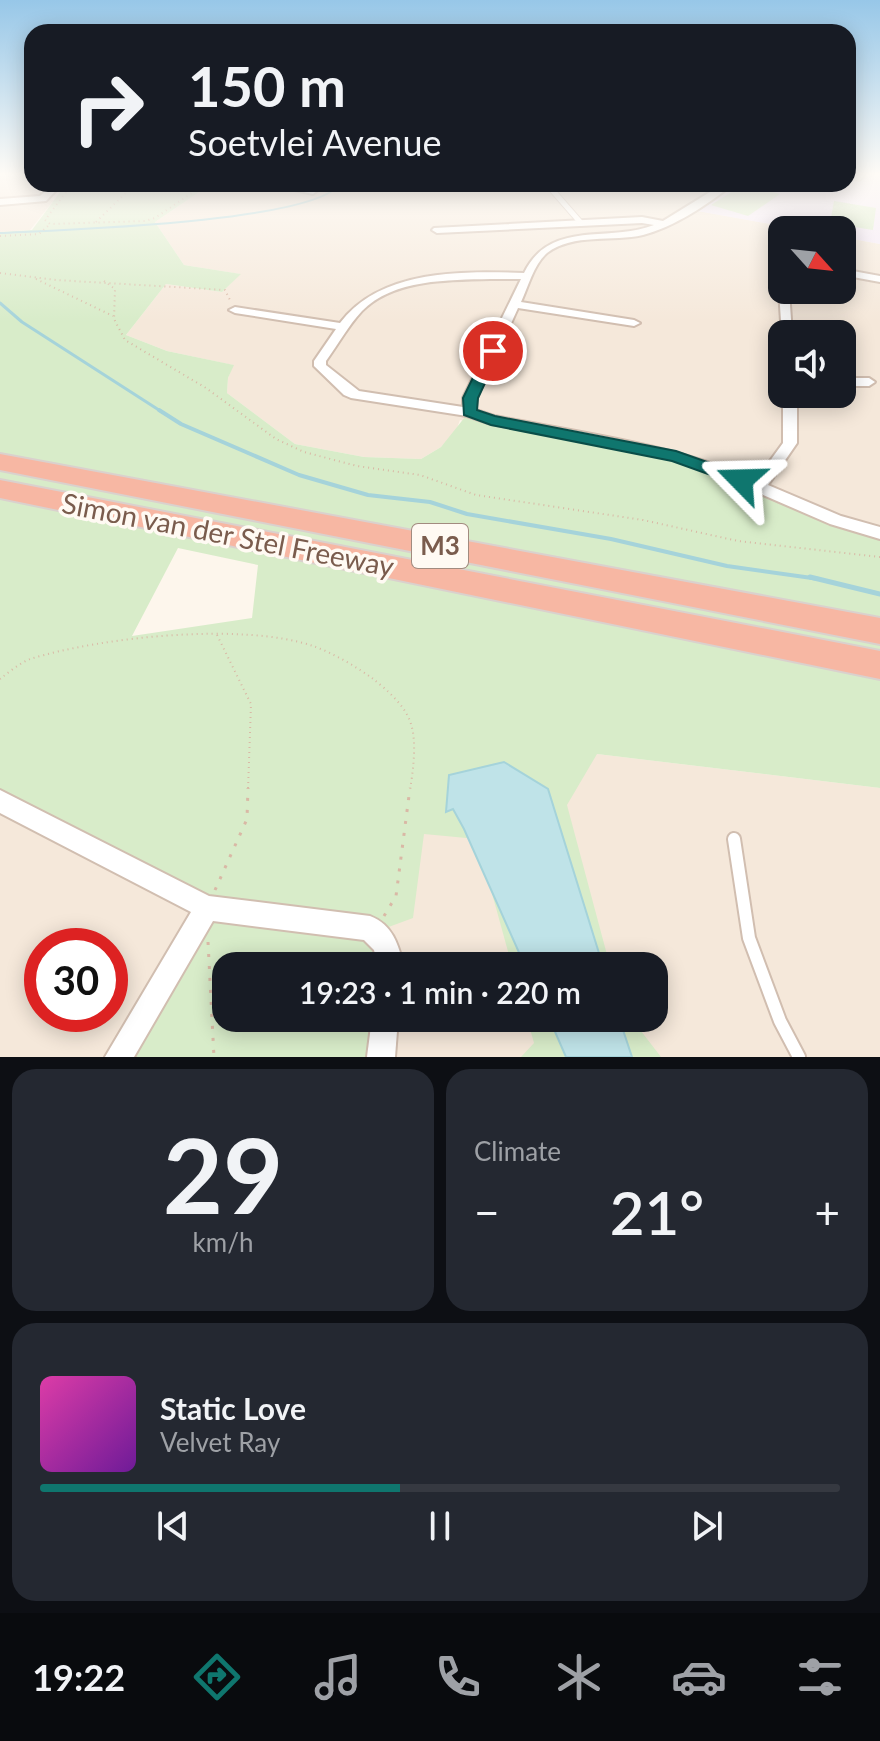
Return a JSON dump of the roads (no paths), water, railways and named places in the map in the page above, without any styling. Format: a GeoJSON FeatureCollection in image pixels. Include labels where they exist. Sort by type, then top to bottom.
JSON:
{"type":"FeatureCollection","features":[{"type":"Feature","properties":{"kind":"highway","name":"Simon van der Stel Freeway"},"geometry":{"type":"LineString","coordinates":[[0,462],[880,631]]}},
{"type":"Feature","properties":{"kind":"highway","name":"Simon van der Stel Freeway"},"geometry":{"type":"LineString","coordinates":[[0,489],[880,665]]}},
{"type":"Feature","properties":{"kind":"street"},"geometry":{"type":"LineString","coordinates":[[437,230],[574,223]]}},
{"type":"Feature","properties":{"kind":"street"},"geometry":{"type":"LineString","coordinates":[[469,412],[470,398],[540,253],[551,245],[633,234],[662,223]]}},
{"type":"Feature","properties":{"kind":"street"},"geometry":{"type":"LineString","coordinates":[[856,275],[880,279]]}},
{"type":"Feature","properties":{"kind":"street"},"geometry":{"type":"LineString","coordinates":[[527,276],[452,277],[387,291],[362,304],[320,361],[323,371],[349,392],[377,400],[469,412],[491,420],[676,457],[709,467],[840,523],[880,533]]}},
{"type":"Feature","properties":{"kind":"street"},"geometry":{"type":"LineString","coordinates":[[515,304],[634,323]]}},
{"type":"Feature","properties":{"kind":"street"},"geometry":{"type":"LineString","coordinates":[[235,310],[345,327]]}},
{"type":"Feature","properties":{"kind":"street"},"geometry":{"type":"LineString","coordinates":[[856,382],[869,382]]}},
{"type":"Feature","properties":{"kind":"street"},"geometry":{"type":"LineString","coordinates":[[758,488],[790,443],[790,408]]}},
{"type":"Feature","properties":{"kind":"street"},"geometry":{"type":"LineString","coordinates":[[0,801],[207,908],[378,926],[387,952]]}},
{"type":"Feature","properties":{"kind":"street"},"geometry":{"type":"LineString","coordinates":[[119,1057],[207,908]]}},
{"type":"Feature","properties":{"kind":"street"},"geometry":{"type":"LineString","coordinates":[[381,1057],[384,1032]]}},
{"type":"Feature","properties":{"kind":"lane"},"geometry":{"type":"LineString","coordinates":[[734,839],[749,938],[780,1021],[799,1057]]}},
{"type":"Feature","properties":{"kind":"water"},"geometry":{"type":"Polygon","coordinates":[[[504,762],[548,789],[599,952],[519,952],[464,829],[453,809],[446,812],[449,775],[504,762]]]}},
{"type":"Feature","properties":{"kind":"water"},"geometry":{"type":"Polygon","coordinates":[[[555,1032],[624,1032],[632,1057],[566,1057],[555,1032]]]}},
{"type":"Feature","properties":{"kind":"waterway"},"geometry":{"type":"LineString","coordinates":[[0,233],[162,223]]}},
{"type":"Feature","properties":{"kind":"waterway"},"geometry":{"type":"LineString","coordinates":[[0,303],[22,322],[162,412]]}},
{"type":"Feature","properties":{"kind":"waterway"},"geometry":{"type":"LineString","coordinates":[[159,410],[181,424],[299,475],[368,495],[430,502],[467,514],[611,539],[727,566],[817,579]]}},
{"type":"Feature","properties":{"kind":"waterway"},"geometry":{"type":"LineString","coordinates":[[810,577],[817,579]]}},
{"type":"Feature","properties":{"kind":"waterway"},"geometry":{"type":"LineString","coordinates":[[817,579],[880,594]]}}]}
